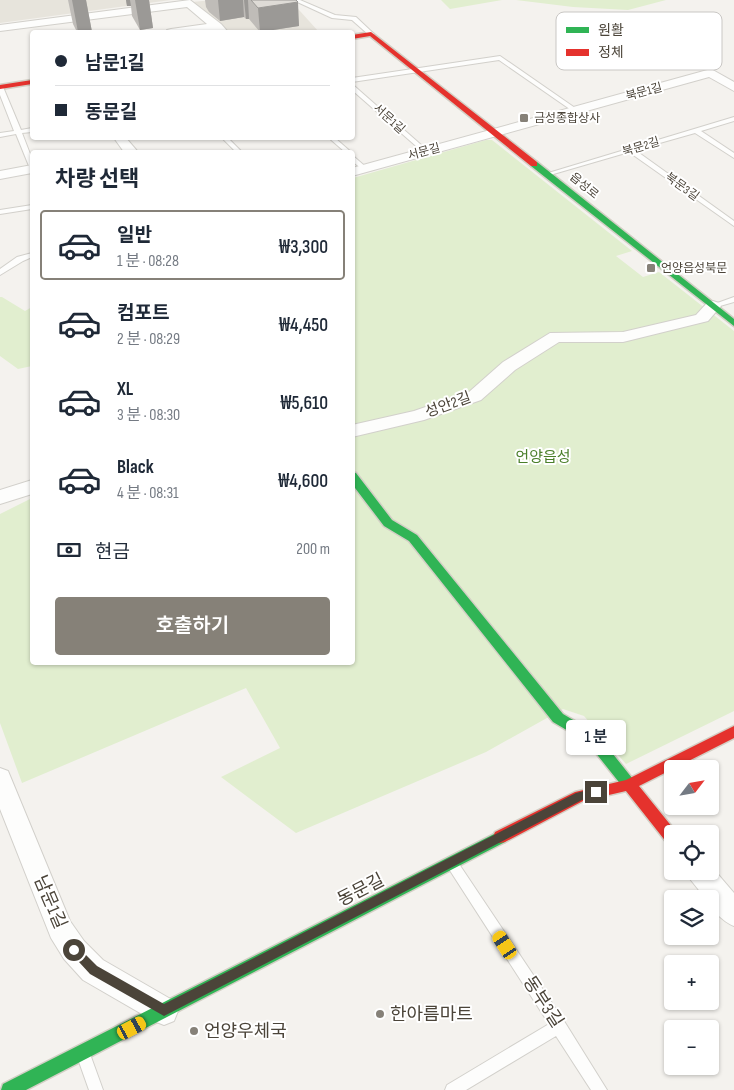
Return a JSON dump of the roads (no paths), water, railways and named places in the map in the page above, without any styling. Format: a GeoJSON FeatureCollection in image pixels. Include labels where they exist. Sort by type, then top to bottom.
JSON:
{"type":"FeatureCollection","features":[{"type":"Feature","properties":{"kind":"street"},"geometry":{"type":"LineString","coordinates":[[0,28],[189,3],[220,29]]}},
{"type":"Feature","properties":{"kind":"street"},"geometry":{"type":"LineString","coordinates":[[45,22],[51,30]]}},
{"type":"Feature","properties":{"kind":"street"},"geometry":{"type":"LineString","coordinates":[[204,30],[220,29]]}},
{"type":"Feature","properties":{"kind":"street"},"geometry":{"type":"LineString","coordinates":[[355,37],[371,34]]}},
{"type":"Feature","properties":{"kind":"street","name":"읍성로"},"geometry":{"type":"LineString","coordinates":[[371,34],[734,323]]}},
{"type":"Feature","properties":{"kind":"street","name":"북문1길"},"geometry":{"type":"LineString","coordinates":[[496,133],[711,73],[734,87]]}},
{"type":"Feature","properties":{"kind":"street"},"geometry":{"type":"LineString","coordinates":[[0,87],[30,82]]}},
{"type":"Feature","properties":{"kind":"street","name":"서문길"},"geometry":{"type":"LineString","coordinates":[[359,170],[496,133]]}},
{"type":"Feature","properties":{"kind":"street"},"geometry":{"type":"LineString","coordinates":[[122,140],[129,150]]}},
{"type":"Feature","properties":{"kind":"street"},"geometry":{"type":"LineString","coordinates":[[0,176],[30,168]]}},
{"type":"Feature","properties":{"kind":"street","name":"성안2길"},"geometry":{"type":"LineString","coordinates":[[355,430],[418,416],[475,396],[509,366],[556,337],[624,337],[702,318],[713,306]]}},
{"type":"Feature","properties":{"kind":"street"},"geometry":{"type":"LineString","coordinates":[[355,480],[388,523],[413,538],[558,718],[592,738],[664,828]]}},
{"type":"Feature","properties":{"kind":"street"},"geometry":{"type":"LineString","coordinates":[[0,497],[30,488]]}},
{"type":"Feature","properties":{"kind":"street","name":"동문길"},"geometry":{"type":"LineString","coordinates":[[9,1090],[452,864],[580,796],[628,785],[734,732]]}},
{"type":"Feature","properties":{"kind":"street","name":"남문1길"},"geometry":{"type":"LineString","coordinates":[[0,778],[60,929],[74,950],[94,970],[164,1010]]}},
{"type":"Feature","properties":{"kind":"street"},"geometry":{"type":"LineString","coordinates":[[707,880],[734,913]]}},
{"type":"Feature","properties":{"kind":"lane"},"geometry":{"type":"LineString","coordinates":[[296,0],[334,17],[354,18],[371,34]]}},
{"type":"Feature","properties":{"kind":"lane"},"geometry":{"type":"LineString","coordinates":[[355,80],[500,58],[576,111]]}},
{"type":"Feature","properties":{"kind":"lane"},"geometry":{"type":"LineString","coordinates":[[0,87],[30,162]]}},
{"type":"Feature","properties":{"kind":"lane","name":"서문1길"},"geometry":{"type":"LineString","coordinates":[[355,89],[426,152]]}},
{"type":"Feature","properties":{"kind":"lane","name":"북문2길"},"geometry":{"type":"LineString","coordinates":[[548,174],[734,119]]}},
{"type":"Feature","properties":{"kind":"lane"},"geometry":{"type":"LineString","coordinates":[[0,135],[30,130]]}},
{"type":"Feature","properties":{"kind":"lane"},"geometry":{"type":"LineString","coordinates":[[695,130],[734,156]]}},
{"type":"Feature","properties":{"kind":"lane"},"geometry":{"type":"LineString","coordinates":[[227,140],[237,150]]}},
{"type":"Feature","properties":{"kind":"lane"},"geometry":{"type":"LineString","coordinates":[[334,140],[346,150]]}},
{"type":"Feature","properties":{"kind":"lane","name":"북문3길"},"geometry":{"type":"LineString","coordinates":[[630,150],[734,224]]}},
{"type":"Feature","properties":{"kind":"lane"},"geometry":{"type":"LineString","coordinates":[[0,212],[30,206]]}},
{"type":"Feature","properties":{"kind":"lane"},"geometry":{"type":"LineString","coordinates":[[0,272],[20,259],[30,256]]}},
{"type":"Feature","properties":{"kind":"lane"},"geometry":{"type":"LineString","coordinates":[[713,306],[734,300]]}},
{"type":"Feature","properties":{"kind":"lane","name":"동부3길"},"geometry":{"type":"LineString","coordinates":[[452,864],[600,1090]]}},
{"type":"Feature","properties":{"kind":"lane"},"geometry":{"type":"LineString","coordinates":[[452,1090],[558,1026]]}},
{"type":"Feature","properties":{"kind":"lane"},"geometry":{"type":"LineString","coordinates":[[83,1053],[96,1090]]}},
{"type":"Feature","properties":{"kind":"place","name":"금성종합상사"},"geometry":{"type":"Point","coordinates":[524,118]}},
{"type":"Feature","properties":{"kind":"place","name":"언양읍성북문"},"geometry":{"type":"Point","coordinates":[651,268]}},
{"type":"Feature","properties":{"kind":"place","name":"한아름마트"},"geometry":{"type":"Point","coordinates":[380,1014]}},
{"type":"Feature","properties":{"kind":"place","name":"언양우체국"},"geometry":{"type":"Point","coordinates":[194,1031]}},
{"type":"Feature","properties":{"kind":"park label","name":"언양읍성"},"geometry":{"type":"Point","coordinates":[543,457]}}]}
